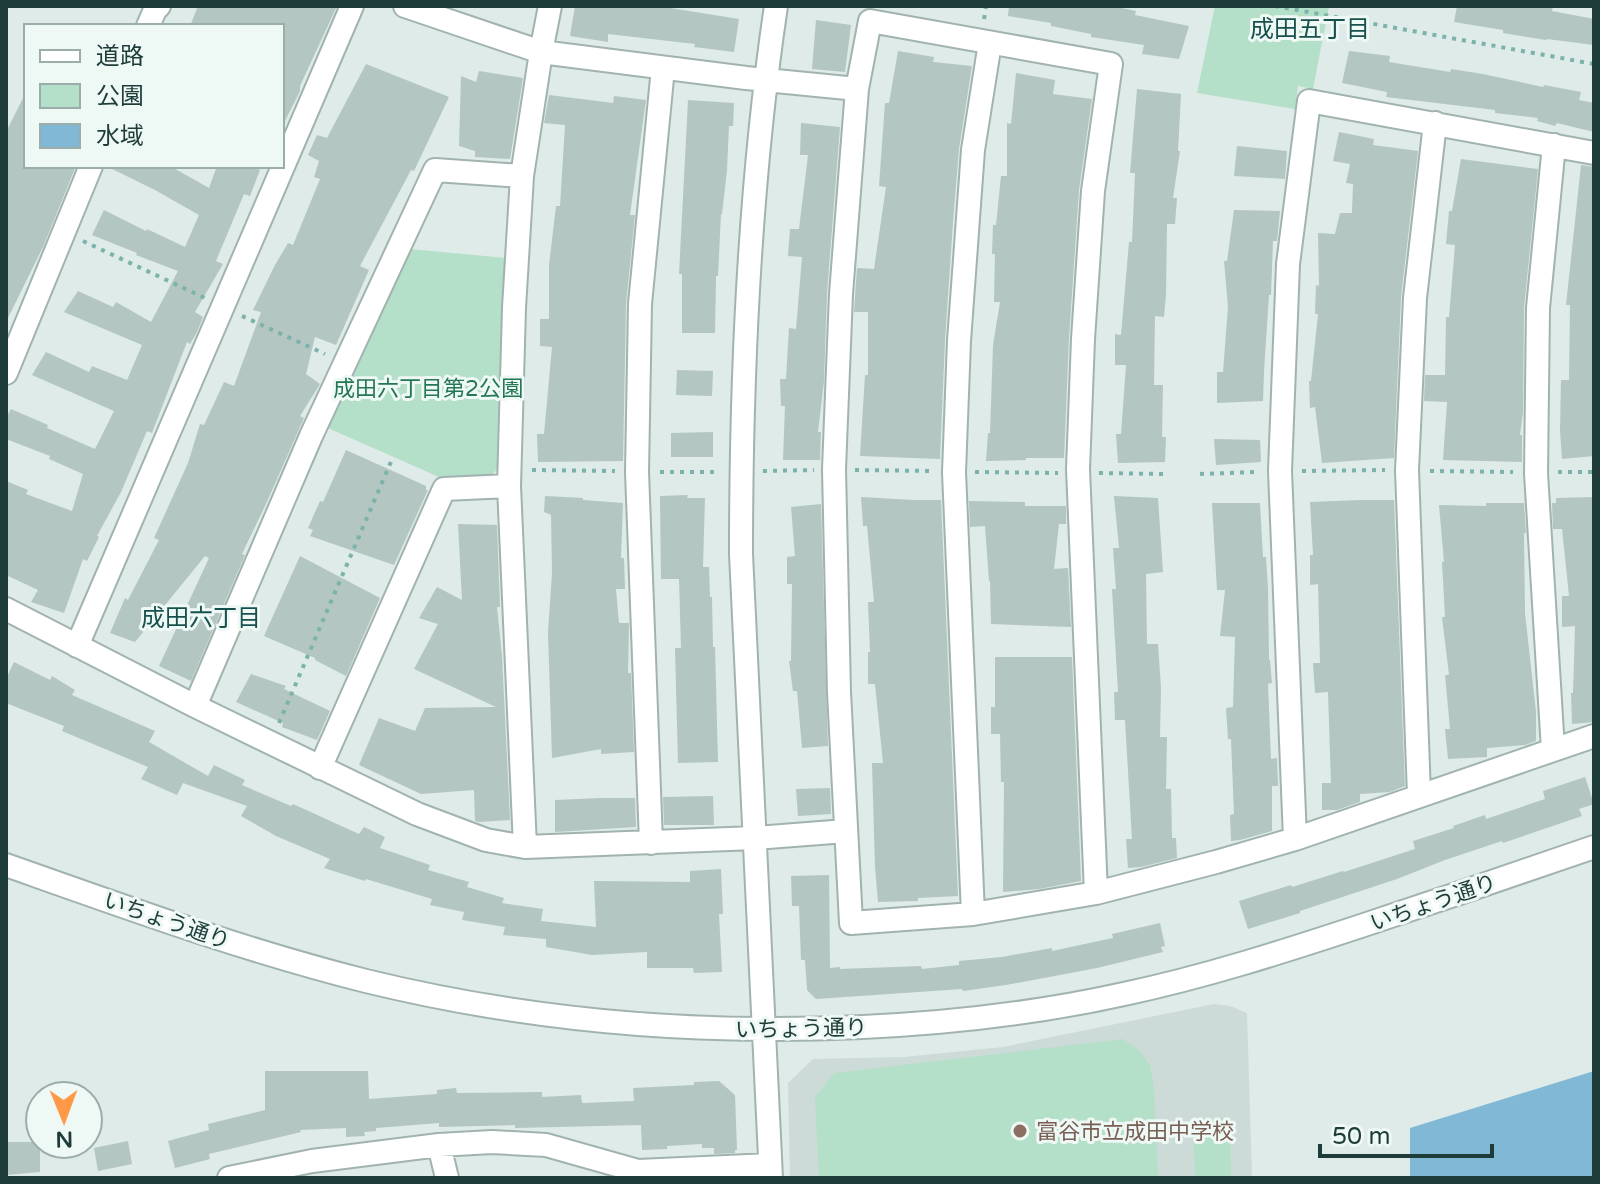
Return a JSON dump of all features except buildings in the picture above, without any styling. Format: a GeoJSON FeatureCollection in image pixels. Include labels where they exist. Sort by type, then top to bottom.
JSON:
{"type":"FeatureCollection","features":[{"type":"Feature","properties":{"kind":"street"},"geometry":{"type":"LineString","coordinates":[[149,24],[159,6]]}},
{"type":"Feature","properties":{"kind":"street"},"geometry":{"type":"LineString","coordinates":[[284,164],[352,6]]}},
{"type":"Feature","properties":{"kind":"street"},"geometry":{"type":"LineString","coordinates":[[405,6],[541,52],[857,89]]}},
{"type":"Feature","properties":{"kind":"street"},"geometry":{"type":"LineString","coordinates":[[525,847],[509,486],[514,308],[522,176],[550,6]]}},
{"type":"Feature","properties":{"kind":"street"},"geometry":{"type":"LineString","coordinates":[[229,1178],[314,1169],[439,1145],[492,1142],[546,1145],[638,1175],[770,1172],[741,554],[741,472],[746,302],[765,80],[776,6]]}},
{"type":"Feature","properties":{"kind":"street"},"geometry":{"type":"LineString","coordinates":[[1096,893],[1078,469],[1093,191],[1111,64],[870,21],[857,89],[841,294],[834,469],[839,692],[851,923],[973,914],[1096,893],[1295,839],[1594,736]]}},
{"type":"Feature","properties":{"kind":"street"},"geometry":{"type":"LineString","coordinates":[[973,914],[954,472],[959,341],[973,150],[990,43]]}},
{"type":"Feature","properties":{"kind":"street"},"geometry":{"type":"LineString","coordinates":[[651,843],[637,457],[640,304],[663,68]]}},
{"type":"Feature","properties":{"kind":"street"},"geometry":{"type":"LineString","coordinates":[[1295,839],[1280,471],[1288,264],[1309,101],[1594,153]]}},
{"type":"Feature","properties":{"kind":"street"},"geometry":{"type":"LineString","coordinates":[[1419,795],[1407,470],[1415,298],[1435,123]]}},
{"type":"Feature","properties":{"kind":"street"},"geometry":{"type":"LineString","coordinates":[[1553,750],[1536,473],[1538,308],[1554,145]]}},
{"type":"Feature","properties":{"kind":"street"},"geometry":{"type":"LineString","coordinates":[[6,373],[90,168]]}},
{"type":"Feature","properties":{"kind":"street"},"geometry":{"type":"LineString","coordinates":[[77,646],[282,168]]}},
{"type":"Feature","properties":{"kind":"street"},"geometry":{"type":"LineString","coordinates":[[195,706],[311,436],[435,170],[522,176]]}},
{"type":"Feature","properties":{"kind":"street"},"geometry":{"type":"LineString","coordinates":[[320,768],[444,489],[509,486]]}},
{"type":"Feature","properties":{"kind":"street"},"geometry":{"type":"LineString","coordinates":[[6,609],[320,768],[417,814],[486,840],[525,847],[755,838],[846,831]]}},
{"type":"Feature","properties":{"kind":"street","name":"いちょう通り"},"geometry":{"type":"LineString","coordinates":[[6,865],[263,953],[367,981],[550,1016],[764,1031],[907,1025],[999,1016],[1120,995],[1266,957],[1594,847]]}},
{"type":"Feature","properties":{"kind":"street"},"geometry":{"type":"LineString","coordinates":[[439,1145],[447,1178]]}},
{"type":"Feature","properties":{"kind":"path"},"geometry":{"type":"LineString","coordinates":[[1275,6],[1594,64]]}},
{"type":"Feature","properties":{"kind":"path"},"geometry":{"type":"LineString","coordinates":[[270,743],[393,457]]}},
{"type":"Feature","properties":{"kind":"shaded area","name":"富谷市立成田中学校"},"geometry":{"type":"Polygon","coordinates":[[[1214,1004],[1247,1013],[1252,1178],[790,1178],[788,1083],[813,1059],[904,1057],[1003,1047],[1214,1004]]]}},
{"type":"Feature","properties":{"kind":"green space"},"geometry":{"type":"Polygon","coordinates":[[[1215,6],[1329,6],[1313,89],[1298,86],[1295,109],[1197,93],[1215,6]]]}},
{"type":"Feature","properties":{"kind":"green space","name":"成田六丁目第2公園"},"geometry":{"type":"Polygon","coordinates":[[[409,249],[506,258],[500,466],[490,477],[439,477],[328,428],[409,249]]]}},
{"type":"Feature","properties":{"kind":"green space","name":"富谷市立成田中学校"},"geometry":{"type":"Polygon","coordinates":[[[1123,1039],[1139,1050],[1150,1065],[1158,1178],[819,1178],[815,1097],[835,1073],[1123,1039]]]}},
{"type":"Feature","properties":{"kind":"green space"},"geometry":{"type":"Polygon","coordinates":[[[1230,1118],[1231,1178],[1195,1178],[1193,1119],[1230,1118]]]}},
{"type":"Feature","properties":{"kind":"water"},"geometry":{"type":"Polygon","coordinates":[[[1594,1071],[1594,1178],[1410,1178],[1410,1128],[1594,1071]]]}},
{"type":"Feature","properties":{"kind":"place","name":"富谷市立成田中学校"},"geometry":{"type":"Point","coordinates":[1020,1131]}},
{"type":"Feature","properties":{"kind":"district","name":"成田五丁目"},"geometry":{"type":"Point","coordinates":[1310,29]}},
{"type":"Feature","properties":{"kind":"district","name":"成田六丁目"},"geometry":{"type":"Point","coordinates":[201,618]}}]}
